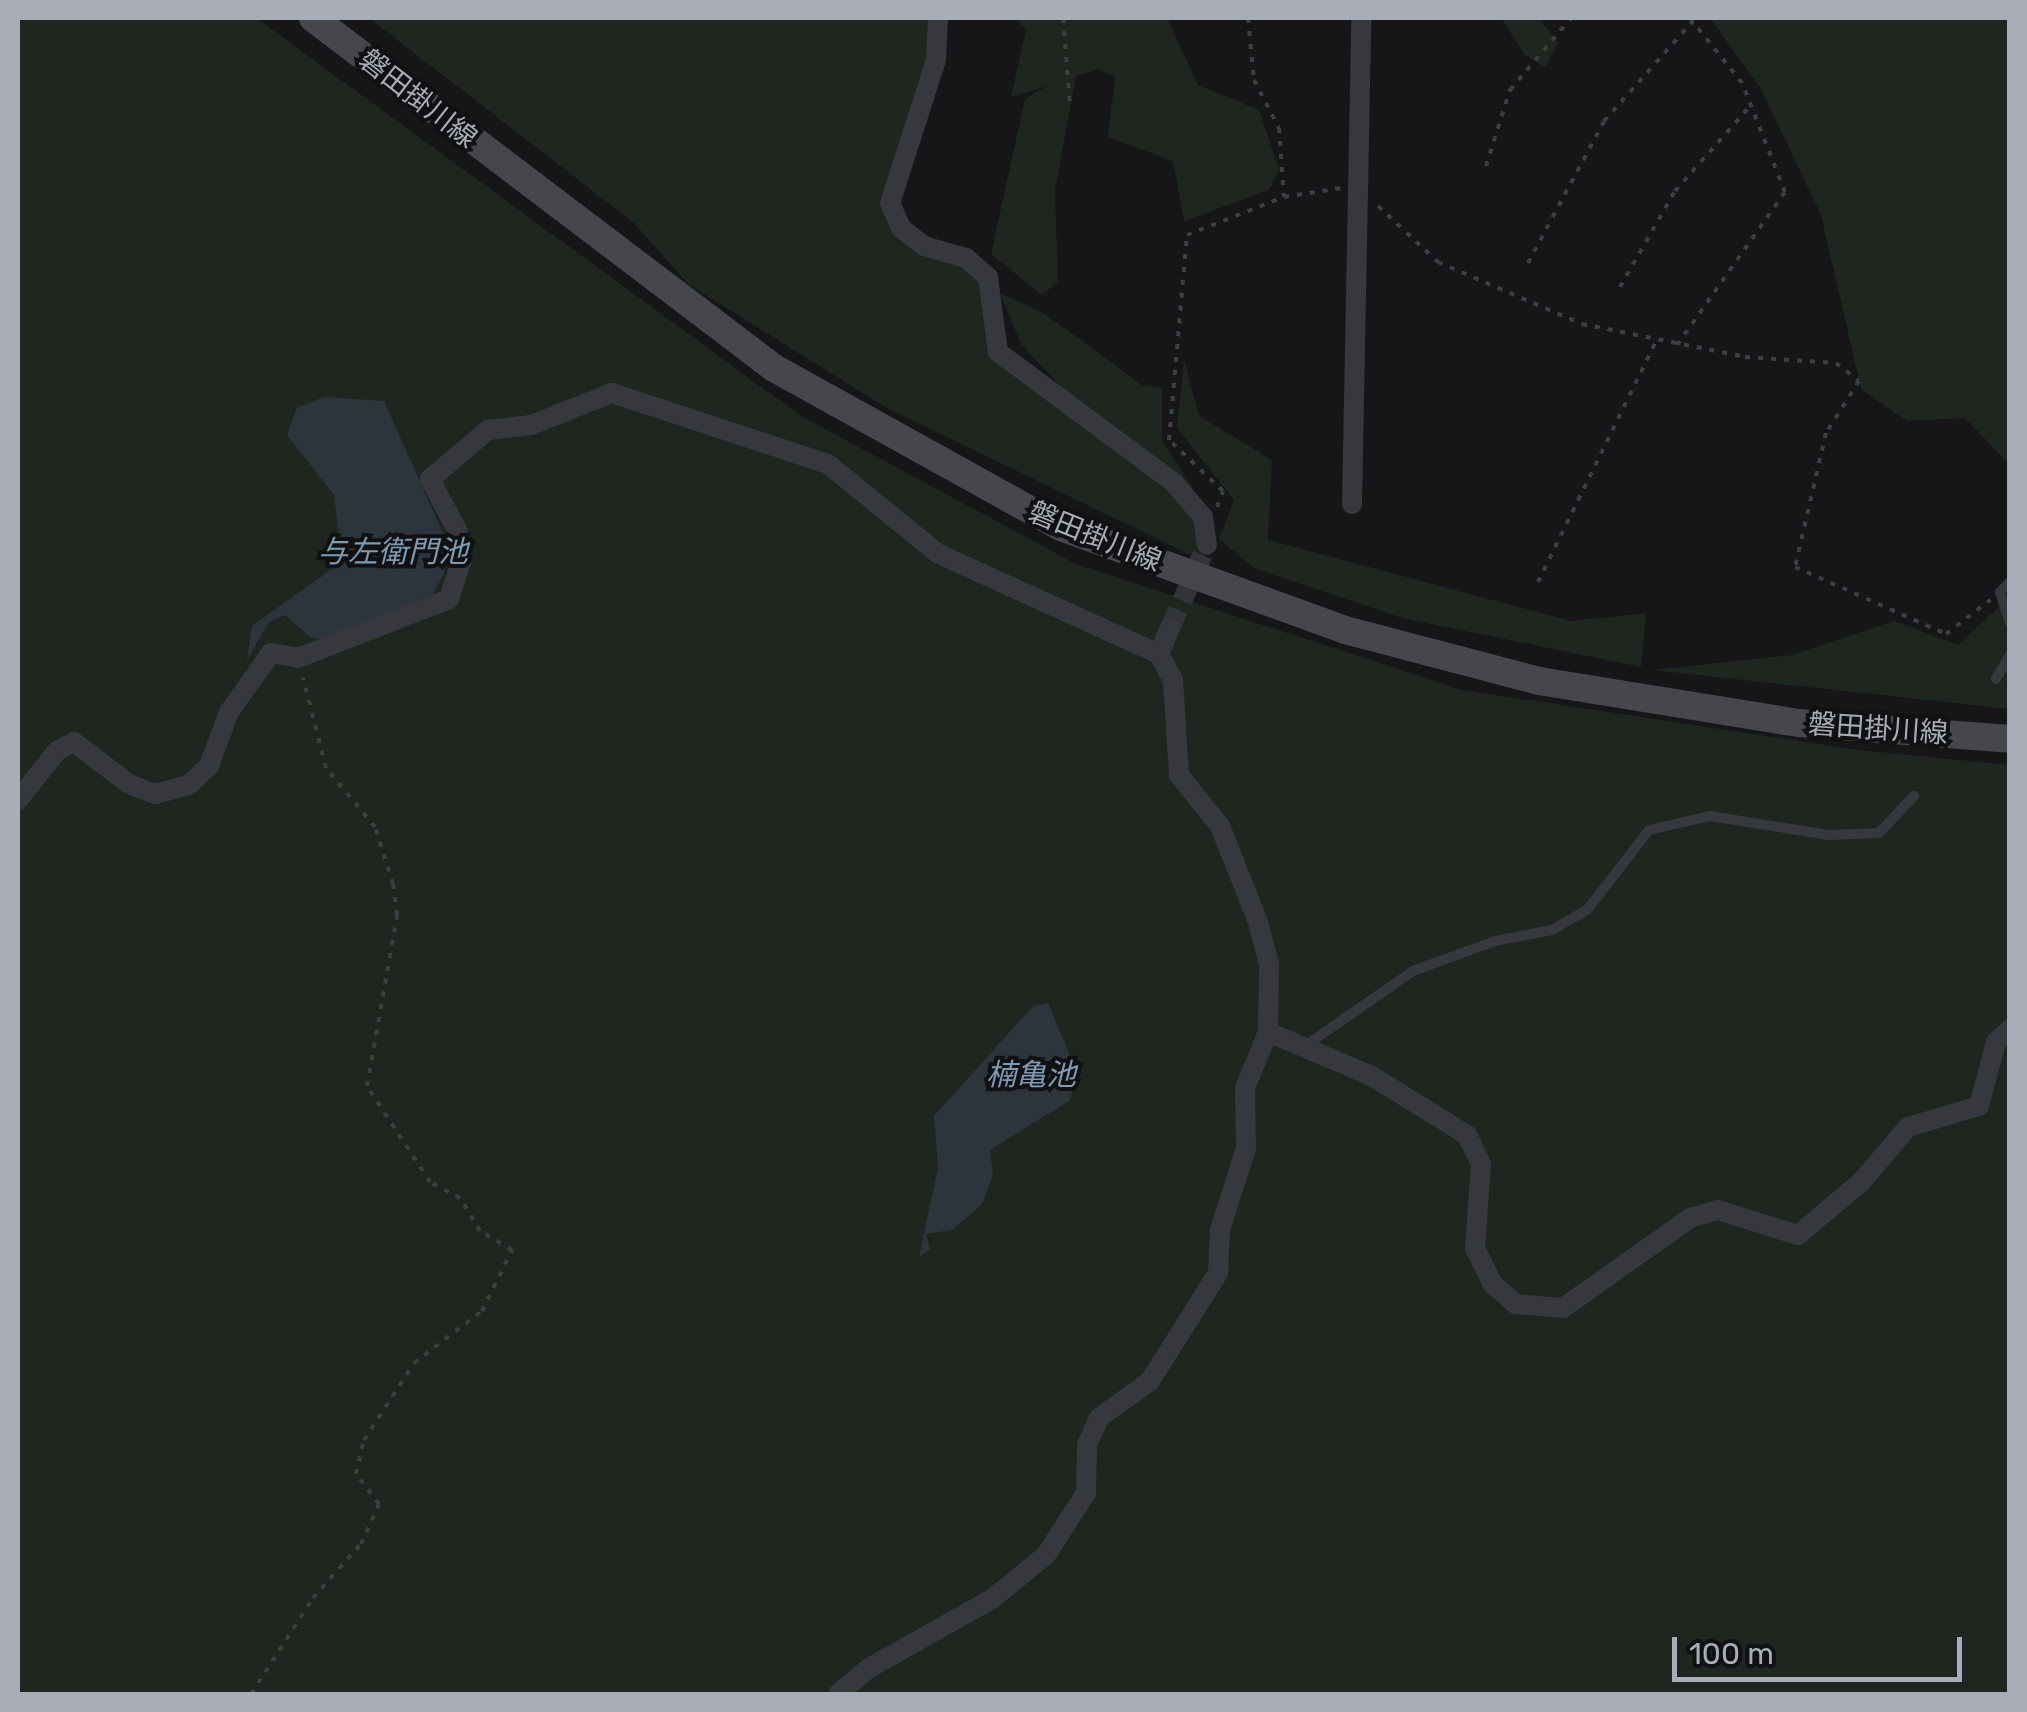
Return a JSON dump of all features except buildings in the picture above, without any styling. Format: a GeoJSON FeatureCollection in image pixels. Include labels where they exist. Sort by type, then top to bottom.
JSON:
{"type":"FeatureCollection","features":[{"type":"Feature","properties":{"kind":"main road","name":"磐田掛川線"},"geometry":{"type":"LineString","coordinates":[[314,18],[774,368],[1061,527],[1345,630],[1539,681],[1799,723],[2010,739]]}},
{"type":"Feature","properties":{"kind":"street"},"geometry":{"type":"LineString","coordinates":[[938,18],[932,78],[890,203],[901,228],[924,246],[966,258],[988,277],[998,352],[1173,482],[1202,517],[1206,542]]}},
{"type":"Feature","properties":{"kind":"street"},"geometry":{"type":"LineString","coordinates":[[1352,504],[1361,18]]}},
{"type":"Feature","properties":{"kind":"street"},"geometry":{"type":"LineString","coordinates":[[18,800],[56,751],[74,742],[129,784],[155,794],[189,784],[209,766],[257,665],[271,654],[298,658],[449,599],[462,563],[458,532],[430,479],[488,430],[531,425],[612,393],[828,464],[937,553],[1159,654],[1173,680],[1179,775],[1220,826],[1258,922],[1269,964],[1268,1032],[1244,1088],[1246,1148],[1220,1230],[1218,1272],[1150,1381],[1100,1418],[1076,1508],[1046,1554],[992,1599],[868,1668],[838,1694]]}},
{"type":"Feature","properties":{"kind":"street"},"geometry":{"type":"LineString","coordinates":[[1159,654],[1170,628]]}},
{"type":"Feature","properties":{"kind":"street"},"geometry":{"type":"LineString","coordinates":[[1268,1032],[1370,1075],[1467,1135],[1482,1164],[1475,1248],[1492,1283],[1516,1304],[1563,1308],[1690,1218],[1718,1210],[1798,1236],[1861,1182],[1908,1126],[1979,1106],[1996,1042],[2010,1029]]}},
{"type":"Feature","properties":{"kind":"lane"},"geometry":{"type":"LineString","coordinates":[[2010,582],[2000,592],[2010,622]]}},
{"type":"Feature","properties":{"kind":"lane"},"geometry":{"type":"LineString","coordinates":[[1996,679],[2010,655]]}},
{"type":"Feature","properties":{"kind":"lane"},"geometry":{"type":"LineString","coordinates":[[1301,1048],[1413,971],[1552,930],[1587,910],[1649,830],[1710,816],[1828,835],[1880,833],[1914,796]]}},
{"type":"Feature","properties":{"kind":"path"},"geometry":{"type":"LineString","coordinates":[[1063,18],[1070,105]]}},
{"type":"Feature","properties":{"kind":"path"},"geometry":{"type":"LineString","coordinates":[[1248,18],[1254,80],[1279,128],[1284,197]]}},
{"type":"Feature","properties":{"kind":"path"},"geometry":{"type":"LineString","coordinates":[[1486,166],[1510,90],[1571,18]]}},
{"type":"Feature","properties":{"kind":"path"},"geometry":{"type":"LineString","coordinates":[[1528,263],[1604,120],[1691,19],[1752,104],[1784,192],[1677,345]]}},
{"type":"Feature","properties":{"kind":"path"},"geometry":{"type":"LineString","coordinates":[[1620,286],[1676,190],[1752,104]]}},
{"type":"Feature","properties":{"kind":"path"},"geometry":{"type":"LineString","coordinates":[[1206,542],[1223,492],[1169,440],[1167,421],[1187,235],[1284,197],[1356,186],[1438,262],[1530,305],[1656,341],[1836,364],[1858,380],[1826,433],[1795,567],[1946,634],[2000,592]]}},
{"type":"Feature","properties":{"kind":"path"},"geometry":{"type":"LineString","coordinates":[[1538,582],[1656,341]]}},
{"type":"Feature","properties":{"kind":"path"},"geometry":{"type":"LineString","coordinates":[[251,1694],[313,1598],[361,1544],[380,1504],[356,1474],[364,1440],[414,1363],[474,1320],[512,1250],[480,1231],[460,1198],[430,1182],[368,1086],[397,915],[394,884],[376,827],[326,768],[298,658]]}},
{"type":"Feature","properties":{"kind":"shaded area"},"geometry":{"type":"Polygon","coordinates":[[[18,18],[256,18],[801,416],[1076,564],[1462,690],[1859,750],[2009,765],[2009,1694],[18,1694],[18,18]]]}},
{"type":"Feature","properties":{"kind":"shaded area"},"geometry":{"type":"Polygon","coordinates":[[[369,18],[936,18],[936,60],[890,203],[914,238],[988,277],[998,352],[1203,517],[1203,561],[885,407],[688,284],[633,222],[369,18]]]}},
{"type":"Feature","properties":{"kind":"shaded area"},"geometry":{"type":"Polygon","coordinates":[[[1015,18],[1167,18],[1198,85],[1259,110],[1279,170],[1269,190],[1184,221],[1173,161],[1108,137],[1115,77],[1098,69],[1076,76],[1055,190],[1058,282],[1042,295],[991,254],[1025,99],[1047,86],[1011,97],[1026,29],[1015,18]]]}},
{"type":"Feature","properties":{"kind":"shaded area"},"geometry":{"type":"Polygon","coordinates":[[[1501,18],[1539,18],[1558,43],[1545,67],[1525,55],[1501,18]]]}},
{"type":"Feature","properties":{"kind":"shaded area"},"geometry":{"type":"Polygon","coordinates":[[[1710,18],[2009,18],[2009,464],[1965,418],[1907,421],[1861,389],[1821,215],[1761,89],[1710,18]]]}},
{"type":"Feature","properties":{"kind":"shaded area"},"geometry":{"type":"Polygon","coordinates":[[[1000,293],[1045,314],[1142,385],[1162,388],[1162,440],[1195,492],[1084,412],[1021,344],[1000,293]]]}},
{"type":"Feature","properties":{"kind":"shaded area"},"geometry":{"type":"Polygon","coordinates":[[[1184,359],[1199,416],[1272,460],[1268,540],[1571,621],[1646,613],[1641,667],[1402,618],[1254,568],[1219,539],[1234,500],[1177,428],[1184,359]]]}},
{"type":"Feature","properties":{"kind":"shaded area"},"geometry":{"type":"Polygon","coordinates":[[[2009,597],[2009,709],[1652,670],[1792,655],[1894,621],[1958,645],[2009,597]]]}},
{"type":"Feature","properties":{"kind":"water","name":"与左衛門池"},"geometry":{"type":"Polygon","coordinates":[[[324,397],[384,401],[447,542],[444,573],[433,595],[337,640],[311,638],[285,615],[268,623],[247,660],[252,626],[342,562],[334,495],[287,435],[297,408],[324,397]]]}},
{"type":"Feature","properties":{"kind":"water","name":"楠亀池"},"geometry":{"type":"Polygon","coordinates":[[[1048,1003],[1078,1074],[1069,1101],[990,1150],[993,1175],[982,1204],[952,1230],[926,1234],[930,1250],[919,1257],[938,1168],[934,1116],[1033,1006],[1048,1003]]]}},
{"type":"Feature","properties":{"kind":"tunnel"},"geometry":{"type":"LineString","coordinates":[[1170,628],[1207,545]]}}]}
